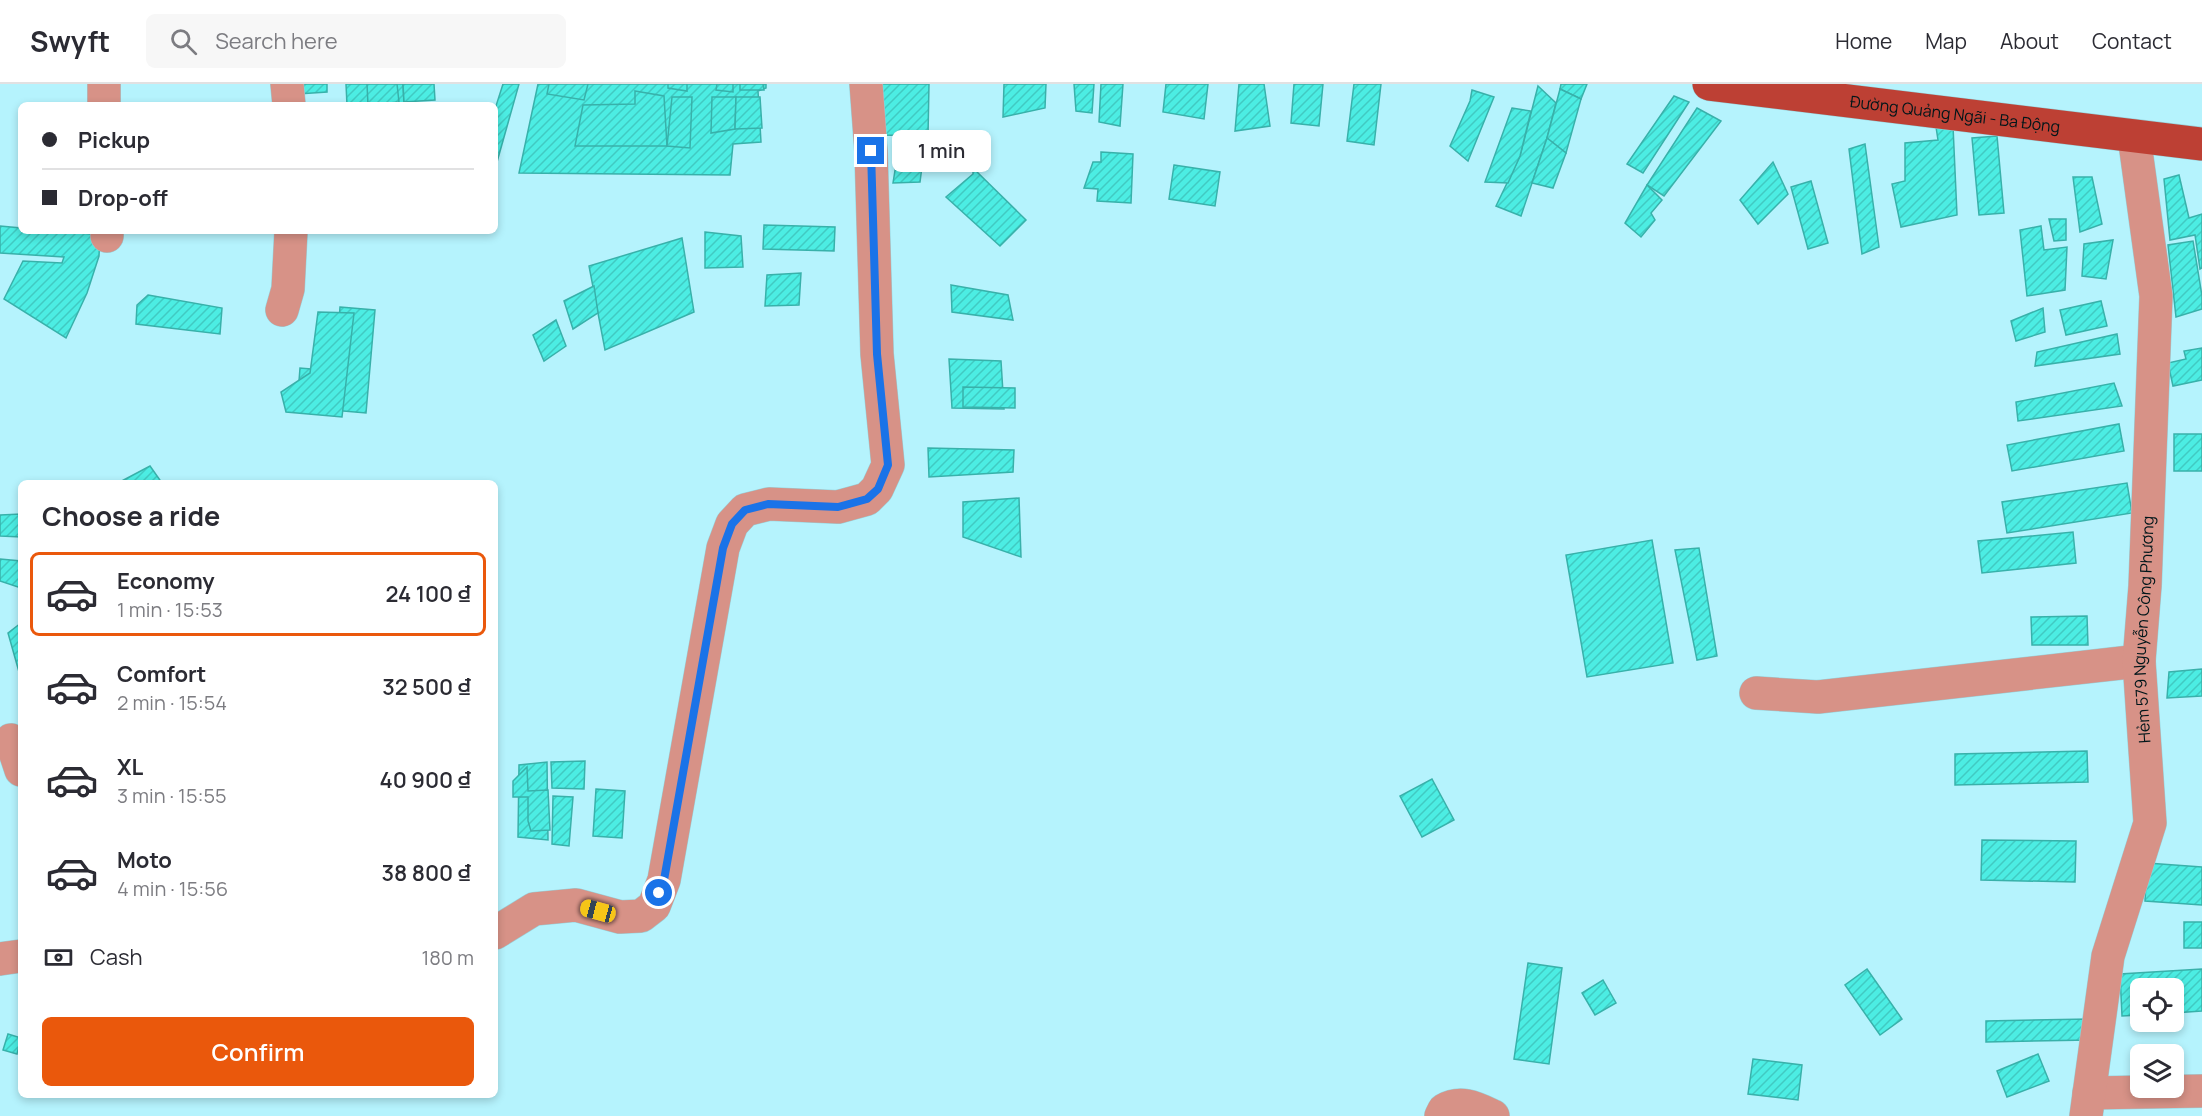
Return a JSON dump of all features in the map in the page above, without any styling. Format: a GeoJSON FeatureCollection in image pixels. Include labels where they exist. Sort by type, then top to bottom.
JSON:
{"type":"FeatureCollection","features":[{"type":"Feature","properties":{"kind":"main road","name":"Đường Quảng Ngãi - Ba Động"},"geometry":{"type":"LineString","coordinates":[[1709,84],[2202,144]]}},
{"type":"Feature","properties":{"kind":"street"},"geometry":{"type":"LineString","coordinates":[[104,84],[104,102]]}},
{"type":"Feature","properties":{"kind":"street"},"geometry":{"type":"LineString","coordinates":[[286,84],[289,102]]}},
{"type":"Feature","properties":{"kind":"street"},"geometry":{"type":"LineString","coordinates":[[498,931],[534,909],[576,905],[620,916],[641,916],[654,906],[664,880],[723,548],[732,524],[745,510],[768,504],[838,507],[867,499],[878,489],[885,473],[888,465],[887,444],[877,354],[871,151],[866,84]]}},
{"type":"Feature","properties":{"kind":"street","name":"Hẻm 579 Nguyễn Công Phương"},"geometry":{"type":"LineString","coordinates":[[2088,1105],[2108,956],[2150,823],[2139,661],[2145,586],[2156,296],[2134,136]]}},
{"type":"Feature","properties":{"kind":"street"},"geometry":{"type":"LineString","coordinates":[[282,310],[288,289],[291,234]]}},
{"type":"Feature","properties":{"kind":"street"},"geometry":{"type":"LineString","coordinates":[[1756,693],[1818,697],[2139,661]]}},
{"type":"Feature","properties":{"kind":"street"},"geometry":{"type":"LineString","coordinates":[[0,959],[18,956]]}},
{"type":"Feature","properties":{"kind":"street"},"geometry":{"type":"LineString","coordinates":[[2088,1105],[2202,1091]]}},
{"type":"Feature","properties":{"kind":"street"},"geometry":{"type":"LineString","coordinates":[[1441,1116],[1443,1110],[1459,1104],[1477,1108],[1493,1116]]}},
{"type":"Feature","properties":{"kind":"building"},"geometry":{"type":"Polygon","coordinates":[[[297,84],[327,84],[327,92],[298,94],[297,84]]]}},
{"type":"Feature","properties":{"kind":"building"},"geometry":{"type":"Polygon","coordinates":[[[346,84],[403,84],[404,102],[347,102],[346,84]]]}},
{"type":"Feature","properties":{"kind":"building"},"geometry":{"type":"Polygon","coordinates":[[[367,84],[397,84],[399,102],[368,102],[367,84]]]}},
{"type":"Feature","properties":{"kind":"building"},"geometry":{"type":"Polygon","coordinates":[[[403,84],[434,84],[435,100],[404,102],[403,84]]]}},
{"type":"Feature","properties":{"kind":"building"},"geometry":{"type":"Polygon","coordinates":[[[503,84],[519,84],[498,158],[498,102],[503,84]]]}},
{"type":"Feature","properties":{"kind":"building"},"geometry":{"type":"Polygon","coordinates":[[[538,84],[766,84],[766,88],[758,91],[761,142],[733,144],[730,175],[519,173],[538,84]]]}},
{"type":"Feature","properties":{"kind":"building"},"geometry":{"type":"Polygon","coordinates":[[[549,84],[588,84],[584,100],[547,94],[549,84]]]}},
{"type":"Feature","properties":{"kind":"building"},"geometry":{"type":"Polygon","coordinates":[[[668,84],[687,84],[687,91],[668,88],[668,84]]]}},
{"type":"Feature","properties":{"kind":"building"},"geometry":{"type":"Polygon","coordinates":[[[717,84],[733,84],[733,92],[716,90],[717,84]]]}},
{"type":"Feature","properties":{"kind":"building"},"geometry":{"type":"Polygon","coordinates":[[[740,84],[763,84],[764,90],[740,90],[740,84]]]}},
{"type":"Feature","properties":{"kind":"building"},"geometry":{"type":"Polygon","coordinates":[[[881,84],[929,84],[928,136],[880,135],[881,84]]]}},
{"type":"Feature","properties":{"kind":"building"},"geometry":{"type":"Polygon","coordinates":[[[1004,84],[1046,84],[1045,108],[1003,117],[1004,84]]]}},
{"type":"Feature","properties":{"kind":"building"},"geometry":{"type":"Polygon","coordinates":[[[1074,84],[1094,84],[1092,113],[1076,111],[1074,84]]]}},
{"type":"Feature","properties":{"kind":"building"},"geometry":{"type":"Polygon","coordinates":[[[1101,84],[1123,84],[1120,126],[1099,122],[1101,84]]]}},
{"type":"Feature","properties":{"kind":"building"},"geometry":{"type":"Polygon","coordinates":[[[1166,84],[1208,84],[1204,119],[1163,112],[1166,84]]]}},
{"type":"Feature","properties":{"kind":"building"},"geometry":{"type":"Polygon","coordinates":[[[1239,84],[1264,84],[1270,126],[1235,131],[1239,84]]]}},
{"type":"Feature","properties":{"kind":"building"},"geometry":{"type":"Polygon","coordinates":[[[1294,84],[1323,84],[1319,126],[1291,123],[1294,84]]]}},
{"type":"Feature","properties":{"kind":"building"},"geometry":{"type":"Polygon","coordinates":[[[1354,84],[1381,84],[1374,145],[1347,141],[1354,84]]]}},
{"type":"Feature","properties":{"kind":"building"},"geometry":{"type":"Polygon","coordinates":[[[1561,84],[1587,84],[1581,99],[1560,89],[1561,84]]]}},
{"type":"Feature","properties":{"kind":"building"},"geometry":{"type":"Polygon","coordinates":[[[1538,86],[1556,103],[1521,216],[1496,206],[1520,156],[1538,86]]]}},
{"type":"Feature","properties":{"kind":"building"},"geometry":{"type":"Polygon","coordinates":[[[1560,89],[1581,99],[1566,153],[1547,138],[1560,89]]]}},
{"type":"Feature","properties":{"kind":"building"},"geometry":{"type":"Polygon","coordinates":[[[1472,90],[1494,97],[1468,161],[1450,146],[1470,101],[1472,90]]]}},
{"type":"Feature","properties":{"kind":"building"},"geometry":{"type":"Polygon","coordinates":[[[635,91],[664,96],[667,146],[575,146],[583,105],[635,104],[635,91]]]}},
{"type":"Feature","properties":{"kind":"building"},"geometry":{"type":"Polygon","coordinates":[[[1674,96],[1689,102],[1643,173],[1627,164],[1674,96]]]}},
{"type":"Feature","properties":{"kind":"building"},"geometry":{"type":"Polygon","coordinates":[[[672,97],[692,97],[690,148],[667,146],[672,97]]]}},
{"type":"Feature","properties":{"kind":"building"},"geometry":{"type":"Polygon","coordinates":[[[712,97],[736,97],[735,129],[711,133],[712,97]]]}},
{"type":"Feature","properties":{"kind":"building"},"geometry":{"type":"Polygon","coordinates":[[[736,97],[760,97],[762,128],[735,129],[736,97]]]}},
{"type":"Feature","properties":{"kind":"building"},"geometry":{"type":"Polygon","coordinates":[[[1512,108],[1531,111],[1520,156],[1508,183],[1485,182],[1512,108]]]}},
{"type":"Feature","properties":{"kind":"building"},"geometry":{"type":"Polygon","coordinates":[[[1697,108],[1721,121],[1664,196],[1647,185],[1697,108]]]}},
{"type":"Feature","properties":{"kind":"building"},"geometry":{"type":"Polygon","coordinates":[[[1953,126],[1957,215],[1901,227],[1892,184],[1905,181],[1905,143],[1938,140],[1936,127],[1953,126]]]}},
{"type":"Feature","properties":{"kind":"building"},"geometry":{"type":"Polygon","coordinates":[[[1997,136],[2004,213],[1979,215],[1972,138],[1997,136]]]}},
{"type":"Feature","properties":{"kind":"building"},"geometry":{"type":"Polygon","coordinates":[[[1547,138],[1566,153],[1553,188],[1532,183],[1547,138]]]}},
{"type":"Feature","properties":{"kind":"building"},"geometry":{"type":"Polygon","coordinates":[[[1865,144],[1879,247],[1862,254],[1849,149],[1865,144]]]}},
{"type":"Feature","properties":{"kind":"building"},"geometry":{"type":"Polygon","coordinates":[[[1101,152],[1133,154],[1131,203],[1097,201],[1098,189],[1084,188],[1093,162],[1101,162],[1101,152]]]}},
{"type":"Feature","properties":{"kind":"building"},"geometry":{"type":"Polygon","coordinates":[[[897,158],[923,159],[920,182],[893,183],[897,158]]]}},
{"type":"Feature","properties":{"kind":"building"},"geometry":{"type":"Polygon","coordinates":[[[1773,162],[1788,194],[1758,224],[1740,200],[1773,162]]]}},
{"type":"Feature","properties":{"kind":"building"},"geometry":{"type":"Polygon","coordinates":[[[1174,165],[1220,172],[1215,206],[1169,199],[1174,165]]]}},
{"type":"Feature","properties":{"kind":"building"},"geometry":{"type":"Polygon","coordinates":[[[973,168],[1026,220],[1000,246],[946,197],[973,174],[973,168]]]}},
{"type":"Feature","properties":{"kind":"building"},"geometry":{"type":"Polygon","coordinates":[[[2179,175],[2189,218],[2202,214],[2202,268],[2200,269],[2195,235],[2170,240],[2164,179],[2179,175]]]}},
{"type":"Feature","properties":{"kind":"building"},"geometry":{"type":"Polygon","coordinates":[[[2073,177],[2092,177],[2102,224],[2080,232],[2073,177]]]}},
{"type":"Feature","properties":{"kind":"building"},"geometry":{"type":"Polygon","coordinates":[[[1811,181],[1828,243],[1808,249],[1791,187],[1811,181]]]}},
{"type":"Feature","properties":{"kind":"building"},"geometry":{"type":"Polygon","coordinates":[[[1647,185],[1662,200],[1651,213],[1655,220],[1641,237],[1625,223],[1647,185]]]}},
{"type":"Feature","properties":{"kind":"building"},"geometry":{"type":"Polygon","coordinates":[[[2049,219],[2066,219],[2066,240],[2054,241],[2049,219]]]}},
{"type":"Feature","properties":{"kind":"building"},"geometry":{"type":"Polygon","coordinates":[[[764,225],[835,227],[834,251],[763,249],[764,225]]]}},
{"type":"Feature","properties":{"kind":"building"},"geometry":{"type":"Polygon","coordinates":[[[0,226],[18,228],[18,234],[100,235],[99,256],[87,293],[66,338],[4,299],[23,261],[62,263],[64,257],[0,253],[0,226]]]}},
{"type":"Feature","properties":{"kind":"building"},"geometry":{"type":"Polygon","coordinates":[[[2041,226],[2044,250],[2067,247],[2065,290],[2027,296],[2020,230],[2041,226]]]}},
{"type":"Feature","properties":{"kind":"building"},"geometry":{"type":"Polygon","coordinates":[[[705,232],[741,236],[743,267],[705,268],[705,232]]]}},
{"type":"Feature","properties":{"kind":"building"},"geometry":{"type":"Polygon","coordinates":[[[682,238],[694,312],[605,350],[589,266],[682,238]]]}},
{"type":"Feature","properties":{"kind":"building"},"geometry":{"type":"Polygon","coordinates":[[[2113,240],[2106,279],[2082,276],[2084,244],[2113,240]]]}},
{"type":"Feature","properties":{"kind":"building"},"geometry":{"type":"Polygon","coordinates":[[[2193,241],[2202,309],[2176,317],[2168,245],[2193,241]]]}},
{"type":"Feature","properties":{"kind":"building"},"geometry":{"type":"Polygon","coordinates":[[[801,273],[799,305],[765,306],[767,275],[801,273]]]}},
{"type":"Feature","properties":{"kind":"building"},"geometry":{"type":"Polygon","coordinates":[[[951,285],[1008,295],[1013,320],[952,312],[951,285]]]}},
{"type":"Feature","properties":{"kind":"building"},"geometry":{"type":"Polygon","coordinates":[[[594,286],[598,313],[573,329],[564,301],[594,286]]]}},
{"type":"Feature","properties":{"kind":"building"},"geometry":{"type":"Polygon","coordinates":[[[148,295],[222,308],[220,334],[136,324],[137,305],[148,295]]]}},
{"type":"Feature","properties":{"kind":"building"},"geometry":{"type":"Polygon","coordinates":[[[2101,301],[2107,326],[2066,335],[2060,310],[2101,301]]]}},
{"type":"Feature","properties":{"kind":"building"},"geometry":{"type":"Polygon","coordinates":[[[340,307],[375,310],[366,413],[297,407],[300,368],[335,371],[340,307]]]}},
{"type":"Feature","properties":{"kind":"building"},"geometry":{"type":"Polygon","coordinates":[[[2043,308],[2045,332],[2016,341],[2011,321],[2043,308]]]}},
{"type":"Feature","properties":{"kind":"building"},"geometry":{"type":"Polygon","coordinates":[[[318,312],[354,313],[342,417],[286,412],[281,392],[310,373],[318,312]]]}},
{"type":"Feature","properties":{"kind":"building"},"geometry":{"type":"Polygon","coordinates":[[[556,320],[566,346],[544,361],[533,335],[556,320]]]}},
{"type":"Feature","properties":{"kind":"building"},"geometry":{"type":"Polygon","coordinates":[[[2117,334],[2120,354],[2035,366],[2037,352],[2117,334]]]}},
{"type":"Feature","properties":{"kind":"building"},"geometry":{"type":"Polygon","coordinates":[[[2202,348],[2202,380],[2173,386],[2168,363],[2186,359],[2184,351],[2202,348]]]}},
{"type":"Feature","properties":{"kind":"building"},"geometry":{"type":"Polygon","coordinates":[[[949,359],[1001,361],[1004,409],[952,408],[949,359]]]}},
{"type":"Feature","properties":{"kind":"building"},"geometry":{"type":"Polygon","coordinates":[[[2114,383],[2122,406],[2018,421],[2016,402],[2114,383]]]}},
{"type":"Feature","properties":{"kind":"building"},"geometry":{"type":"Polygon","coordinates":[[[963,387],[1015,388],[1015,408],[963,407],[963,387]]]}},
{"type":"Feature","properties":{"kind":"building"},"geometry":{"type":"Polygon","coordinates":[[[2119,424],[2124,451],[2012,471],[2007,445],[2119,424]]]}},
{"type":"Feature","properties":{"kind":"building"},"geometry":{"type":"Polygon","coordinates":[[[2174,434],[2202,434],[2202,471],[2174,471],[2174,434]]]}},
{"type":"Feature","properties":{"kind":"building"},"geometry":{"type":"Polygon","coordinates":[[[928,448],[1014,450],[1013,472],[929,477],[928,448]]]}},
{"type":"Feature","properties":{"kind":"building"},"geometry":{"type":"Polygon","coordinates":[[[150,466],[160,480],[124,480],[150,466]]]}},
{"type":"Feature","properties":{"kind":"building"},"geometry":{"type":"Polygon","coordinates":[[[2127,483],[2132,513],[2007,533],[2002,502],[2127,483]]]}},
{"type":"Feature","properties":{"kind":"building"},"geometry":{"type":"Polygon","coordinates":[[[1019,498],[1021,557],[963,537],[963,502],[1019,498]]]}},
{"type":"Feature","properties":{"kind":"building"},"geometry":{"type":"Polygon","coordinates":[[[18,514],[18,537],[0,536],[0,515],[18,514]]]}},
{"type":"Feature","properties":{"kind":"building"},"geometry":{"type":"Polygon","coordinates":[[[2073,532],[2076,563],[1982,573],[1978,541],[2073,532]]]}},
{"type":"Feature","properties":{"kind":"building"},"geometry":{"type":"Polygon","coordinates":[[[1652,540],[1673,663],[1587,677],[1566,555],[1652,540]]]}},
{"type":"Feature","properties":{"kind":"building"},"geometry":{"type":"Polygon","coordinates":[[[1699,548],[1717,656],[1697,660],[1675,550],[1699,548]]]}},
{"type":"Feature","properties":{"kind":"building"},"geometry":{"type":"Polygon","coordinates":[[[0,559],[18,561],[18,587],[0,581],[0,559]]]}},
{"type":"Feature","properties":{"kind":"building"},"geometry":{"type":"Polygon","coordinates":[[[2087,616],[2088,645],[2032,645],[2031,617],[2087,616]]]}},
{"type":"Feature","properties":{"kind":"building"},"geometry":{"type":"Polygon","coordinates":[[[18,625],[18,668],[8,633],[18,625]]]}},
{"type":"Feature","properties":{"kind":"building"},"geometry":{"type":"Polygon","coordinates":[[[2202,669],[2202,696],[2167,698],[2169,672],[2202,669]]]}},
{"type":"Feature","properties":{"kind":"building"},"geometry":{"type":"Polygon","coordinates":[[[2087,751],[2088,782],[1955,785],[1955,754],[2087,751]]]}},
{"type":"Feature","properties":{"kind":"building"},"geometry":{"type":"Polygon","coordinates":[[[585,761],[584,789],[552,788],[551,762],[585,761]]]}},
{"type":"Feature","properties":{"kind":"building"},"geometry":{"type":"Polygon","coordinates":[[[547,762],[548,840],[518,837],[519,765],[547,762]]]}},
{"type":"Feature","properties":{"kind":"building"},"geometry":{"type":"Polygon","coordinates":[[[527,767],[528,791],[548,790],[550,830],[531,831],[528,821],[528,797],[513,797],[513,781],[527,767]]]}},
{"type":"Feature","properties":{"kind":"building"},"geometry":{"type":"Polygon","coordinates":[[[1432,779],[1454,820],[1422,837],[1400,796],[1432,779]]]}},
{"type":"Feature","properties":{"kind":"building"},"geometry":{"type":"Polygon","coordinates":[[[596,789],[625,791],[622,838],[593,836],[596,789]]]}},
{"type":"Feature","properties":{"kind":"building"},"geometry":{"type":"Polygon","coordinates":[[[553,796],[573,797],[569,846],[552,844],[553,796]]]}},
{"type":"Feature","properties":{"kind":"building"},"geometry":{"type":"Polygon","coordinates":[[[1982,840],[2076,841],[2075,882],[1981,880],[1982,840]]]}},
{"type":"Feature","properties":{"kind":"building"},"geometry":{"type":"Polygon","coordinates":[[[2147,863],[2202,867],[2202,905],[2145,901],[2147,863]]]}},
{"type":"Feature","properties":{"kind":"building"},"geometry":{"type":"Polygon","coordinates":[[[2184,922],[2202,922],[2202,948],[2184,948],[2184,922]]]}},
{"type":"Feature","properties":{"kind":"building"},"geometry":{"type":"Polygon","coordinates":[[[1528,963],[1562,968],[1549,1064],[1514,1059],[1528,963]]]}},
{"type":"Feature","properties":{"kind":"building"},"geometry":{"type":"Polygon","coordinates":[[[1867,969],[1902,1019],[1880,1035],[1845,985],[1867,969]]]}},
{"type":"Feature","properties":{"kind":"building"},"geometry":{"type":"Polygon","coordinates":[[[2202,969],[2202,1011],[2184,1012],[2184,978],[2130,978],[2130,1016],[2122,1016],[2120,974],[2202,969]]]}},
{"type":"Feature","properties":{"kind":"building"},"geometry":{"type":"Polygon","coordinates":[[[1603,980],[1616,1003],[1595,1015],[1582,993],[1603,980]]]}},
{"type":"Feature","properties":{"kind":"building"},"geometry":{"type":"Polygon","coordinates":[[[2090,1019],[2090,1040],[1986,1042],[1986,1021],[2090,1019]]]}},
{"type":"Feature","properties":{"kind":"building"},"geometry":{"type":"Polygon","coordinates":[[[8,1034],[18,1037],[17,1054],[3,1050],[8,1034]]]}},
{"type":"Feature","properties":{"kind":"building"},"geometry":{"type":"Polygon","coordinates":[[[2038,1054],[2049,1081],[2007,1097],[1997,1071],[2038,1054]]]}},
{"type":"Feature","properties":{"kind":"building"},"geometry":{"type":"Polygon","coordinates":[[[1753,1059],[1802,1065],[1798,1100],[1748,1094],[1753,1059]]]}},
{"type":"Feature","properties":{"kind":"route"},"geometry":{"type":"LineString","coordinates":[[659,893],[664,880],[723,548],[732,524],[745,510],[768,504],[838,507],[867,499],[878,489],[888,465],[877,354],[871,151]]}}]}
